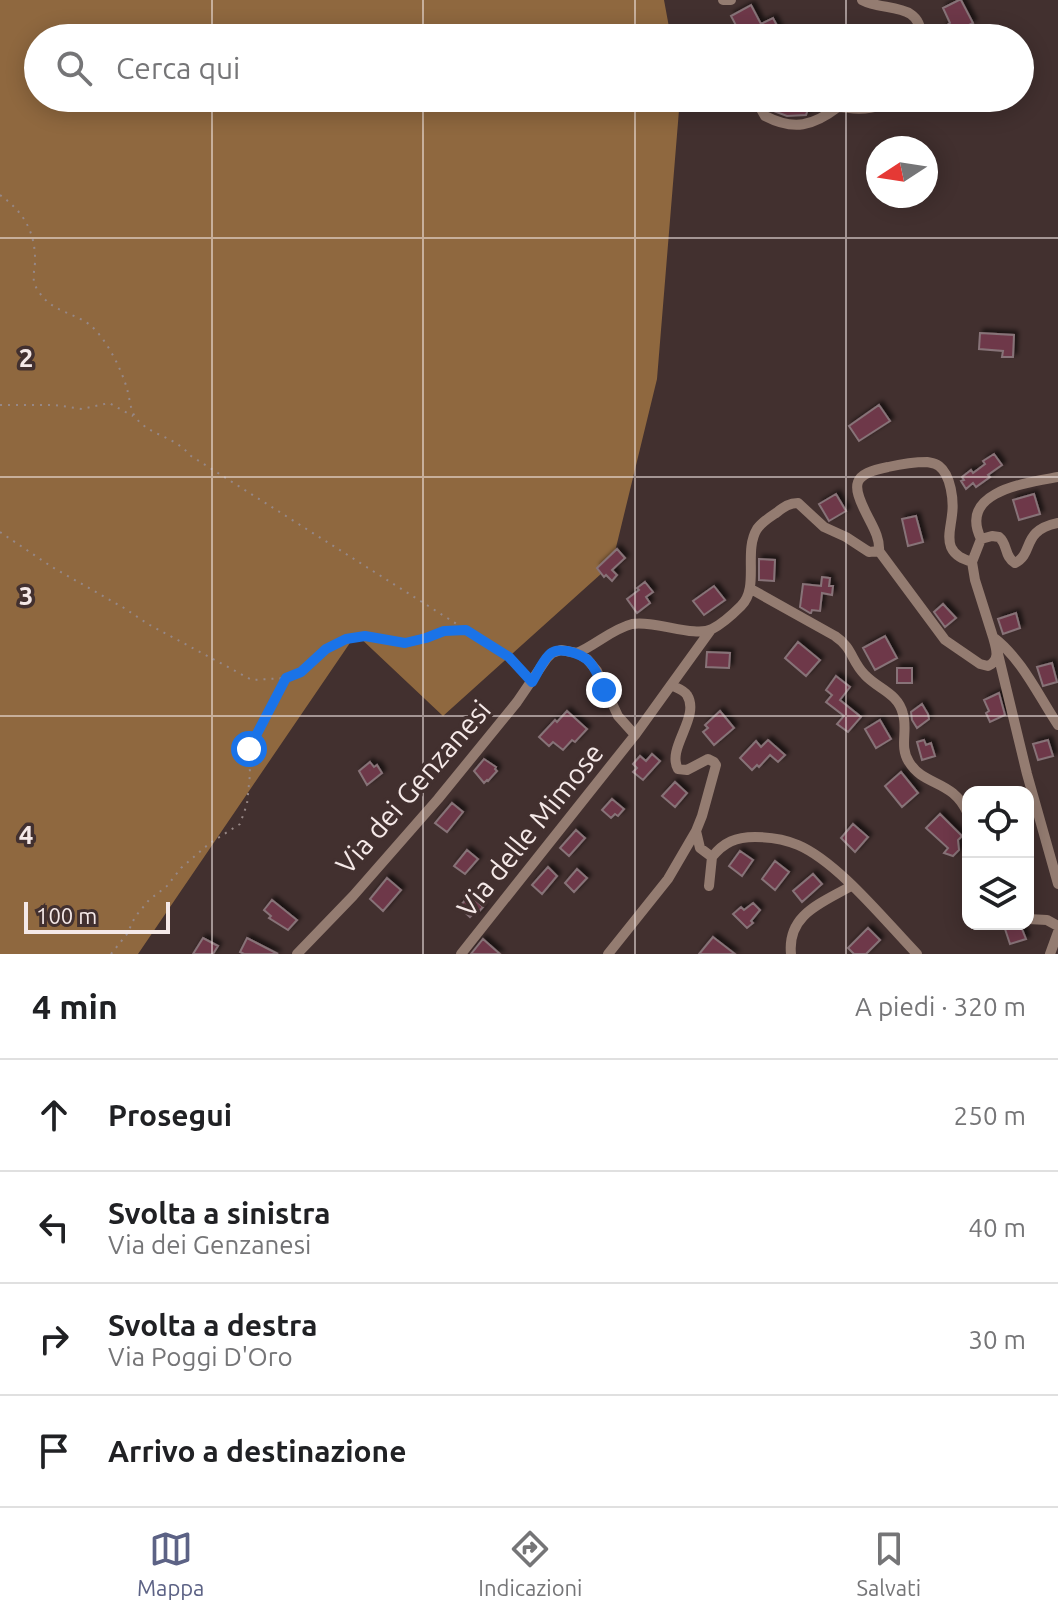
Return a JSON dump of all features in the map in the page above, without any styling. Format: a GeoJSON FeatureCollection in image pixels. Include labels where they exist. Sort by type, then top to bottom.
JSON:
{"type":"FeatureCollection","features":[{"type":"Feature","properties":{"kind":"street"},"geometry":{"type":"LineString","coordinates":[[723,0],[731,0]]}},
{"type":"Feature","properties":{"kind":"street"},"geometry":{"type":"LineString","coordinates":[[862,0],[905,11],[918,24]]}},
{"type":"Feature","properties":{"kind":"street"},"geometry":{"type":"LineString","coordinates":[[763,112],[767,118],[798,126],[816,121],[830,112]]}},
{"type":"Feature","properties":{"kind":"street"},"geometry":{"type":"LineString","coordinates":[[972,562],[952,550],[949,536],[953,508],[950,488],[941,468],[935,463],[910,463],[875,469],[859,478],[859,498],[878,537],[879,551],[945,640],[983,666],[991,665],[998,653]]}},
{"type":"Feature","properties":{"kind":"street"},"geometry":{"type":"LineString","coordinates":[[1058,477],[1007,488],[989,498],[979,509],[975,520],[981,539],[972,562],[1058,884]]}},
{"type":"Feature","properties":{"kind":"street"},"geometry":{"type":"LineString","coordinates":[[879,551],[865,551],[846,537],[824,527],[800,504],[792,503],[762,523],[756,531],[752,548],[751,589],[847,644],[863,673],[900,705],[904,718],[903,744],[908,762],[917,772],[954,793],[962,803]]}},
{"type":"Feature","properties":{"kind":"street"},"geometry":{"type":"LineString","coordinates":[[981,539],[992,536],[1002,539],[1008,556],[1015,563],[1021,560],[1030,539],[1038,530],[1058,523]]}},
{"type":"Feature","properties":{"kind":"street","name":"Via delle Mimose"},"geometry":{"type":"LineString","coordinates":[[461,954],[635,735],[710,631],[740,607],[751,589]]}},
{"type":"Feature","properties":{"kind":"street"},"geometry":{"type":"LineString","coordinates":[[577,653],[618,629],[634,624],[650,623],[710,631]]}},
{"type":"Feature","properties":{"kind":"street"},"geometry":{"type":"LineString","coordinates":[[993,637],[1016,659],[1058,725]]}},
{"type":"Feature","properties":{"kind":"street","name":"Via dei Genzanesi"},"geometry":{"type":"LineString","coordinates":[[297,954],[438,799],[511,711],[549,655],[561,650],[577,653]]}},
{"type":"Feature","properties":{"kind":"street"},"geometry":{"type":"LineString","coordinates":[[577,653],[594,667],[615,712],[635,735]]}},
{"type":"Feature","properties":{"kind":"street"},"geometry":{"type":"LineString","coordinates":[[608,954],[668,879],[696,831],[715,776],[716,765],[708,759],[684,770],[676,766],[674,758],[690,704],[684,692],[671,685]]}},
{"type":"Feature","properties":{"kind":"street"},"geometry":{"type":"LineString","coordinates":[[696,831],[698,846],[712,857]]}},
{"type":"Feature","properties":{"kind":"street"},"geometry":{"type":"LineString","coordinates":[[709,886],[712,857],[723,845],[735,839],[775,838],[804,847],[827,863],[917,954]]}},
{"type":"Feature","properties":{"kind":"street"},"geometry":{"type":"LineString","coordinates":[[791,954],[791,937],[800,918],[851,886]]}},
{"type":"Feature","properties":{"kind":"street"},"geometry":{"type":"LineString","coordinates":[[1034,919],[1047,920],[1058,926]]}},
{"type":"Feature","properties":{"kind":"street"},"geometry":{"type":"LineString","coordinates":[[1050,954],[1058,932]]}},
{"type":"Feature","properties":{"kind":"path"},"geometry":{"type":"LineString","coordinates":[[0,195],[27,220],[35,263],[32,276],[37,291],[51,307],[90,326],[115,357],[134,416]]}},
{"type":"Feature","properties":{"kind":"path"},"geometry":{"type":"LineString","coordinates":[[0,405],[55,405],[82,409],[109,403],[134,416],[149,430],[182,445],[191,456],[509,657],[532,682]]}},
{"type":"Feature","properties":{"kind":"path"},"geometry":{"type":"LineString","coordinates":[[0,532],[148,624],[252,680],[286,678],[301,672],[326,649],[346,639],[365,636],[405,643],[444,631],[466,630]]}},
{"type":"Feature","properties":{"kind":"path"},"geometry":{"type":"LineString","coordinates":[[111,954],[149,900],[210,843],[240,824],[247,804],[249,749],[286,678]]}},
{"type":"Feature","properties":{"kind":"shaded area"},"geometry":{"type":"Polygon","coordinates":[[[0,0],[664,0],[668,24],[24,24],[24,112],[679,112],[657,379],[612,564],[443,716],[356,634],[138,954],[0,954],[0,0]]]}},
{"type":"Feature","properties":{"kind":"building"},"geometry":{"type":"Polygon","coordinates":[[[961,0],[973,23],[948,24],[943,8],[961,0]]]}},
{"type":"Feature","properties":{"kind":"building"},"geometry":{"type":"Polygon","coordinates":[[[751,5],[761,24],[735,24],[731,16],[751,5]]]}},
{"type":"Feature","properties":{"kind":"building"},"geometry":{"type":"Polygon","coordinates":[[[773,18],[776,24],[761,24],[773,18]]]}},
{"type":"Feature","properties":{"kind":"building"},"geometry":{"type":"Polygon","coordinates":[[[776,112],[807,112],[806,115],[787,116],[776,112]]]}},
{"type":"Feature","properties":{"kind":"building"},"geometry":{"type":"Polygon","coordinates":[[[980,333],[1014,335],[1013,357],[1002,357],[1003,351],[979,349],[980,333]]]}},
{"type":"Feature","properties":{"kind":"building"},"geometry":{"type":"Polygon","coordinates":[[[879,405],[890,421],[859,441],[849,426],[879,405]]]}},
{"type":"Feature","properties":{"kind":"building"},"geometry":{"type":"Polygon","coordinates":[[[994,454],[1002,465],[976,487],[973,483],[966,489],[962,477],[971,470],[973,473],[994,454]]]}},
{"type":"Feature","properties":{"kind":"building"},"geometry":{"type":"Polygon","coordinates":[[[836,494],[846,511],[829,521],[819,504],[836,494]]]}},
{"type":"Feature","properties":{"kind":"building"},"geometry":{"type":"Polygon","coordinates":[[[1034,494],[1040,514],[1019,520],[1013,500],[1034,494]]]}},
{"type":"Feature","properties":{"kind":"building"},"geometry":{"type":"Polygon","coordinates":[[[916,516],[923,542],[908,546],[902,519],[916,516]]]}},
{"type":"Feature","properties":{"kind":"building"},"geometry":{"type":"Polygon","coordinates":[[[617,549],[625,558],[612,570],[617,575],[612,581],[597,568],[617,549]]]}},
{"type":"Feature","properties":{"kind":"building"},"geometry":{"type":"Polygon","coordinates":[[[759,559],[775,560],[774,581],[759,580],[759,559]]]}},
{"type":"Feature","properties":{"kind":"building"},"geometry":{"type":"Polygon","coordinates":[[[822,577],[830,578],[832,595],[822,593],[820,611],[812,610],[810,613],[800,607],[803,584],[821,586],[822,577]]]}},
{"type":"Feature","properties":{"kind":"building"},"geometry":{"type":"Polygon","coordinates":[[[645,582],[653,592],[646,597],[650,603],[637,613],[627,599],[645,582]]]}},
{"type":"Feature","properties":{"kind":"building"},"geometry":{"type":"Polygon","coordinates":[[[714,586],[725,600],[704,615],[693,601],[714,586]]]}},
{"type":"Feature","properties":{"kind":"building"},"geometry":{"type":"Polygon","coordinates":[[[943,604],[956,618],[945,627],[934,612],[943,604]]]}},
{"type":"Feature","properties":{"kind":"building"},"geometry":{"type":"Polygon","coordinates":[[[1016,613],[1020,628],[1003,634],[998,619],[1016,613]]]}},
{"type":"Feature","properties":{"kind":"building"},"geometry":{"type":"Polygon","coordinates":[[[885,636],[897,658],[875,670],[863,648],[885,636]]]}},
{"type":"Feature","properties":{"kind":"building"},"geometry":{"type":"Polygon","coordinates":[[[798,642],[820,660],[806,676],[785,658],[798,642]]]}},
{"type":"Feature","properties":{"kind":"building"},"geometry":{"type":"Polygon","coordinates":[[[707,652],[730,653],[729,668],[706,667],[707,652]]]}},
{"type":"Feature","properties":{"kind":"building"},"geometry":{"type":"Polygon","coordinates":[[[1052,663],[1057,682],[1043,686],[1037,667],[1052,663]]]}},
{"type":"Feature","properties":{"kind":"building"},"geometry":{"type":"Polygon","coordinates":[[[897,668],[912,668],[912,683],[897,683],[897,668]]]}},
{"type":"Feature","properties":{"kind":"building"},"geometry":{"type":"Polygon","coordinates":[[[836,676],[850,687],[840,700],[861,717],[848,732],[837,724],[844,716],[826,702],[832,695],[826,690],[836,676]]]}},
{"type":"Feature","properties":{"kind":"building"},"geometry":{"type":"Polygon","coordinates":[[[999,693],[1005,715],[990,722],[984,700],[999,693]]]}},
{"type":"Feature","properties":{"kind":"building"},"geometry":{"type":"Polygon","coordinates":[[[922,704],[929,719],[917,728],[911,712],[922,704]]]}},
{"type":"Feature","properties":{"kind":"building"},"geometry":{"type":"Polygon","coordinates":[[[567,711],[587,729],[563,750],[553,742],[549,746],[539,737],[567,711]]]}},
{"type":"Feature","properties":{"kind":"building"},"geometry":{"type":"Polygon","coordinates":[[[720,711],[734,728],[714,745],[703,732],[708,728],[705,725],[720,711]]]}},
{"type":"Feature","properties":{"kind":"building"},"geometry":{"type":"Polygon","coordinates":[[[880,720],[891,739],[876,748],[865,729],[880,720]]]}},
{"type":"Feature","properties":{"kind":"building"},"geometry":{"type":"Polygon","coordinates":[[[768,740],[785,755],[778,762],[770,755],[752,770],[740,758],[756,741],[761,747],[768,740]]]}},
{"type":"Feature","properties":{"kind":"building"},"geometry":{"type":"Polygon","coordinates":[[[924,740],[926,745],[931,743],[935,756],[922,760],[917,742],[924,740]]]}},
{"type":"Feature","properties":{"kind":"building"},"geometry":{"type":"Polygon","coordinates":[[[1048,740],[1053,756],[1038,760],[1033,744],[1048,740]]]}},
{"type":"Feature","properties":{"kind":"building"},"geometry":{"type":"Polygon","coordinates":[[[652,754],[660,761],[643,780],[633,772],[637,768],[633,764],[640,756],[646,761],[652,754]]]}},
{"type":"Feature","properties":{"kind":"building"},"geometry":{"type":"Polygon","coordinates":[[[484,759],[497,771],[484,783],[474,771],[484,759]]]}},
{"type":"Feature","properties":{"kind":"building"},"geometry":{"type":"Polygon","coordinates":[[[370,762],[374,767],[377,765],[382,773],[367,785],[359,771],[370,762]]]}},
{"type":"Feature","properties":{"kind":"building"},"geometry":{"type":"Polygon","coordinates":[[[901,772],[918,793],[902,807],[885,786],[901,772]]]}},
{"type":"Feature","properties":{"kind":"building"},"geometry":{"type":"Polygon","coordinates":[[[675,782],[687,793],[675,807],[662,796],[675,782]]]}},
{"type":"Feature","properties":{"kind":"building"},"geometry":{"type":"Polygon","coordinates":[[[612,799],[624,809],[611,818],[602,810],[612,799]]]}},
{"type":"Feature","properties":{"kind":"building"},"geometry":{"type":"Polygon","coordinates":[[[452,803],[463,812],[447,832],[435,823],[452,803]]]}},
{"type":"Feature","properties":{"kind":"building"},"geometry":{"type":"Polygon","coordinates":[[[940,814],[962,836],[958,840],[959,850],[953,856],[944,853],[948,848],[926,828],[940,814]]]}},
{"type":"Feature","properties":{"kind":"building"},"geometry":{"type":"Polygon","coordinates":[[[853,824],[868,837],[855,852],[841,838],[853,824]]]}},
{"type":"Feature","properties":{"kind":"building"},"geometry":{"type":"Polygon","coordinates":[[[576,830],[585,838],[569,856],[560,848],[576,830]]]}},
{"type":"Feature","properties":{"kind":"building"},"geometry":{"type":"Polygon","coordinates":[[[467,850],[478,859],[465,874],[454,866],[467,850]]]}},
{"type":"Feature","properties":{"kind":"building"},"geometry":{"type":"Polygon","coordinates":[[[740,851],[753,860],[742,876],[729,866],[740,851]]]}},
{"type":"Feature","properties":{"kind":"building"},"geometry":{"type":"Polygon","coordinates":[[[775,861],[789,872],[775,890],[762,879],[775,861]]]}},
{"type":"Feature","properties":{"kind":"building"},"geometry":{"type":"Polygon","coordinates":[[[548,867],[557,876],[542,894],[532,885],[548,867]]]}},
{"type":"Feature","properties":{"kind":"building"},"geometry":{"type":"Polygon","coordinates":[[[577,869],[587,878],[574,892],[565,883],[577,869]]]}},
{"type":"Feature","properties":{"kind":"building"},"geometry":{"type":"Polygon","coordinates":[[[813,874],[822,884],[802,902],[793,891],[813,874]]]}},
{"type":"Feature","properties":{"kind":"building"},"geometry":{"type":"Polygon","coordinates":[[[387,878],[401,890],[383,911],[370,899],[387,878]]]}},
{"type":"Feature","properties":{"kind":"building"},"geometry":{"type":"Polygon","coordinates":[[[470,895],[483,907],[470,917],[459,907],[470,895]]]}},
{"type":"Feature","properties":{"kind":"building"},"geometry":{"type":"Polygon","coordinates":[[[272,900],[297,920],[288,930],[269,918],[271,916],[264,910],[272,900]]]}},
{"type":"Feature","properties":{"kind":"building"},"geometry":{"type":"Polygon","coordinates":[[[753,903],[760,910],[747,928],[733,914],[753,903]]]}},
{"type":"Feature","properties":{"kind":"building"},"geometry":{"type":"Polygon","coordinates":[[[868,928],[880,940],[866,954],[854,954],[848,948],[868,928]]]}},
{"type":"Feature","properties":{"kind":"building"},"geometry":{"type":"Polygon","coordinates":[[[1005,930],[1022,930],[1026,939],[1010,944],[1005,930]]]}},
{"type":"Feature","properties":{"kind":"building"},"geometry":{"type":"Polygon","coordinates":[[[713,937],[735,954],[699,954],[713,937]]]}},
{"type":"Feature","properties":{"kind":"building"},"geometry":{"type":"Polygon","coordinates":[[[203,938],[218,946],[213,954],[193,954],[203,938]]]}},
{"type":"Feature","properties":{"kind":"building"},"geometry":{"type":"Polygon","coordinates":[[[247,938],[278,954],[240,952],[247,938]]]}},
{"type":"Feature","properties":{"kind":"building"},"geometry":{"type":"Polygon","coordinates":[[[483,939],[500,954],[471,954],[483,939]]]}},
{"type":"Feature","properties":{"kind":"route"},"geometry":{"type":"LineString","coordinates":[[249,749],[286,678],[301,672],[326,649],[346,639],[365,636],[405,643],[444,631],[466,630],[509,657],[532,682],[552,653],[561,650],[577,653],[597,671],[604,690]]}}]}
